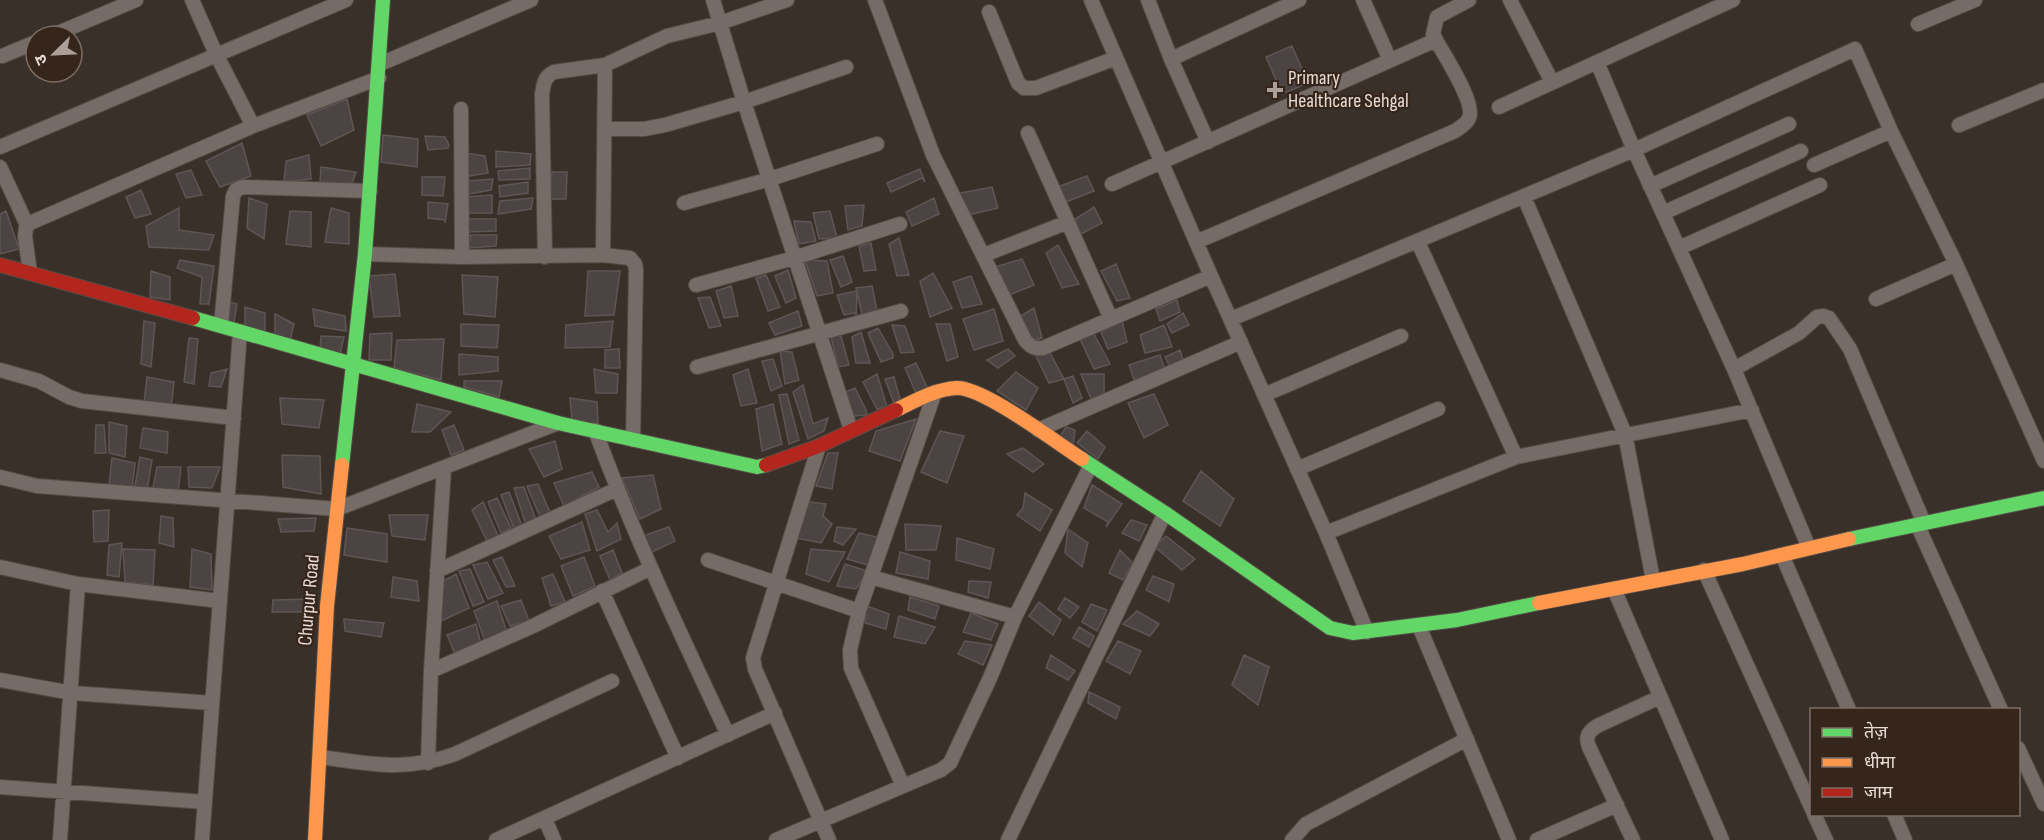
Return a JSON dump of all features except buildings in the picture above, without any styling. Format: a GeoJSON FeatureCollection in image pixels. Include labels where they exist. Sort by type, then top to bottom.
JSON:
{"type":"FeatureCollection","features":[{"type":"Feature","properties":{"kind":"street"},"geometry":{"type":"LineString","coordinates":[[79,24],[136,0]]}},
{"type":"Feature","properties":{"kind":"street"},"geometry":{"type":"LineString","coordinates":[[192,0],[216,54],[253,126]]}},
{"type":"Feature","properties":{"kind":"street"},"geometry":{"type":"LineString","coordinates":[[0,147],[346,0]]}},
{"type":"Feature","properties":{"kind":"street"},"geometry":{"type":"LineString","coordinates":[[27,225],[379,71],[531,0]]}},
{"type":"Feature","properties":{"kind":"street"},"geometry":{"type":"LineString","coordinates":[[713,0],[851,430]]}},
{"type":"Feature","properties":{"kind":"street"},"geometry":{"type":"LineString","coordinates":[[546,257],[542,94],[545,79],[554,72],[605,65],[668,36],[720,23],[787,0]]}},
{"type":"Feature","properties":{"kind":"street"},"geometry":{"type":"LineString","coordinates":[[875,0],[933,155],[1030,346],[1036,349],[1043,348],[1211,276]]}},
{"type":"Feature","properties":{"kind":"street"},"geometry":{"type":"LineString","coordinates":[[1091,0],[1326,533],[1366,632]]}},
{"type":"Feature","properties":{"kind":"street"},"geometry":{"type":"LineString","coordinates":[[1148,0],[1208,142]]}},
{"type":"Feature","properties":{"kind":"street"},"geometry":{"type":"LineString","coordinates":[[1171,59],[1299,0]]}},
{"type":"Feature","properties":{"kind":"street"},"geometry":{"type":"LineString","coordinates":[[1363,0],[1390,60]]}},
{"type":"Feature","properties":{"kind":"street"},"geometry":{"type":"LineString","coordinates":[[1196,242],[1455,131],[1465,124],[1469,118],[1468,103],[1433,34],[1437,17],[1469,0]]}},
{"type":"Feature","properties":{"kind":"street"},"geometry":{"type":"LineString","coordinates":[[1510,0],[1551,82]]}},
{"type":"Feature","properties":{"kind":"street"},"geometry":{"type":"LineString","coordinates":[[1499,106],[1732,0]]}},
{"type":"Feature","properties":{"kind":"street"},"geometry":{"type":"LineString","coordinates":[[1917,24],[1975,0]]}},
{"type":"Feature","properties":{"kind":"street","name":"Churpur Road"},"geometry":{"type":"LineString","coordinates":[[315,840],[327,606],[355,364],[384,1]]}},
{"type":"Feature","properties":{"kind":"street"},"geometry":{"type":"LineString","coordinates":[[989,12],[1018,83],[1024,88],[1036,88],[1116,58]]}},
{"type":"Feature","properties":{"kind":"street"},"geometry":{"type":"LineString","coordinates":[[1112,184],[1436,40]]}},
{"type":"Feature","properties":{"kind":"street"},"geometry":{"type":"LineString","coordinates":[[2,57],[24,47]]}},
{"type":"Feature","properties":{"kind":"street"},"geometry":{"type":"LineString","coordinates":[[1231,319],[1634,150],[1855,50],[1956,264],[2044,461]]}},
{"type":"Feature","properties":{"kind":"street"},"geometry":{"type":"LineString","coordinates":[[1597,62],[1650,186],[1752,410],[1809,548]]}},
{"type":"Feature","properties":{"kind":"street"},"geometry":{"type":"LineString","coordinates":[[603,255],[605,65]]}},
{"type":"Feature","properties":{"kind":"street"},"geometry":{"type":"LineString","coordinates":[[604,129],[655,127],[744,102],[846,68]]}},
{"type":"Feature","properties":{"kind":"street"},"geometry":{"type":"LineString","coordinates":[[1959,125],[2044,90]]}},
{"type":"Feature","properties":{"kind":"street"},"geometry":{"type":"LineString","coordinates":[[461,109],[462,257]]}},
{"type":"Feature","properties":{"kind":"street"},"geometry":{"type":"LineString","coordinates":[[1650,186],[1789,124]]}},
{"type":"Feature","properties":{"kind":"street"},"geometry":{"type":"LineString","coordinates":[[1814,165],[1892,131]]}},
{"type":"Feature","properties":{"kind":"street"},"geometry":{"type":"LineString","coordinates":[[1028,133],[1111,319]]}},
{"type":"Feature","properties":{"kind":"street"},"geometry":{"type":"LineString","coordinates":[[684,203],[770,179],[877,144]]}},
{"type":"Feature","properties":{"kind":"street"},"geometry":{"type":"LineString","coordinates":[[1663,213],[1801,151]]}},
{"type":"Feature","properties":{"kind":"street"},"geometry":{"type":"LineString","coordinates":[[0,167],[27,225],[25,237],[30,273]]}},
{"type":"Feature","properties":{"kind":"street"},"geometry":{"type":"LineString","coordinates":[[1679,248],[1820,185]]}},
{"type":"Feature","properties":{"kind":"street"},"geometry":{"type":"LineString","coordinates":[[221,326],[233,196],[236,190],[243,187],[370,191]]}},
{"type":"Feature","properties":{"kind":"street"},"geometry":{"type":"LineString","coordinates":[[1524,197],[1625,434],[1653,580]]}},
{"type":"Feature","properties":{"kind":"street"},"geometry":{"type":"LineString","coordinates":[[984,255],[1068,222]]}},
{"type":"Feature","properties":{"kind":"street"},"geometry":{"type":"LineString","coordinates":[[696,285],[794,258],[900,224]]}},
{"type":"Feature","properties":{"kind":"street"},"geometry":{"type":"LineString","coordinates":[[1418,242],[1516,457]]}},
{"type":"Feature","properties":{"kind":"street"},"geometry":{"type":"LineString","coordinates":[[365,254],[462,257],[603,255],[630,258],[635,264],[633,440]]}},
{"type":"Feature","properties":{"kind":"street"},"geometry":{"type":"LineString","coordinates":[[1876,299],[1956,264]]}},
{"type":"Feature","properties":{"kind":"street"},"geometry":{"type":"LineString","coordinates":[[0,265],[558,423],[757,467],[819,446],[935,392],[956,387],[974,390],[1165,513],[1316,619],[1341,632],[1366,632],[1457,620],[1614,590],[2044,498]]}},
{"type":"Feature","properties":{"kind":"street"},"geometry":{"type":"LineString","coordinates":[[697,367],[901,311]]}},
{"type":"Feature","properties":{"kind":"street"},"geometry":{"type":"LineString","coordinates":[[1734,369],[1798,333],[1817,317],[1829,318],[1850,349],[1921,524],[2000,708]]}},
{"type":"Feature","properties":{"kind":"street"},"geometry":{"type":"LineString","coordinates":[[202,840],[240,332]]}},
{"type":"Feature","properties":{"kind":"street"},"geometry":{"type":"LineString","coordinates":[[1264,395],[1401,336]]}},
{"type":"Feature","properties":{"kind":"street"},"geometry":{"type":"LineString","coordinates":[[1038,430],[1241,342]]}},
{"type":"Feature","properties":{"kind":"street"},"geometry":{"type":"LineString","coordinates":[[0,370],[39,381],[69,397],[82,401],[234,418]]}},
{"type":"Feature","properties":{"kind":"street"},"geometry":{"type":"LineString","coordinates":[[903,786],[851,668],[850,650],[859,611],[935,392]]}},
{"type":"Feature","properties":{"kind":"street"},"geometry":{"type":"LineString","coordinates":[[1297,469],[1438,409]]}},
{"type":"Feature","properties":{"kind":"street"},"geometry":{"type":"LineString","coordinates":[[1326,533],[1516,457],[1752,410]]}},
{"type":"Feature","properties":{"kind":"street"},"geometry":{"type":"LineString","coordinates":[[0,477],[37,486],[337,509],[558,423]]}},
{"type":"Feature","properties":{"kind":"street"},"geometry":{"type":"LineString","coordinates":[[595,430],[651,568],[728,735]]}},
{"type":"Feature","properties":{"kind":"street"},"geometry":{"type":"LineString","coordinates":[[819,446],[753,658],[755,669],[830,840]]}},
{"type":"Feature","properties":{"kind":"street"},"geometry":{"type":"LineString","coordinates":[[776,840],[941,770],[950,763],[990,678],[1015,616],[1091,465]]}},
{"type":"Feature","properties":{"kind":"street"},"geometry":{"type":"LineString","coordinates":[[428,763],[431,671],[444,468]]}},
{"type":"Feature","properties":{"kind":"street"},"geometry":{"type":"LineString","coordinates":[[437,571],[617,489]]}},
{"type":"Feature","properties":{"kind":"street"},"geometry":{"type":"LineString","coordinates":[[1008,840],[1165,513]]}},
{"type":"Feature","properties":{"kind":"street"},"geometry":{"type":"LineString","coordinates":[[1782,555],[1848,708]]}},
{"type":"Feature","properties":{"kind":"street"},"geometry":{"type":"LineString","coordinates":[[708,560],[859,611]]}},
{"type":"Feature","properties":{"kind":"street"},"geometry":{"type":"LineString","coordinates":[[0,567],[78,584],[220,601]]}},
{"type":"Feature","properties":{"kind":"street"},"geometry":{"type":"LineString","coordinates":[[431,671],[533,626],[651,568]]}},
{"type":"Feature","properties":{"kind":"street"},"geometry":{"type":"LineString","coordinates":[[1704,570],[1810,805]]}},
{"type":"Feature","properties":{"kind":"street"},"geometry":{"type":"LineString","coordinates":[[871,577],[1015,616]]}},
{"type":"Feature","properties":{"kind":"street"},"geometry":{"type":"LineString","coordinates":[[60,840],[78,584]]}},
{"type":"Feature","properties":{"kind":"street"},"geometry":{"type":"LineString","coordinates":[[1614,590],[1722,840]]}},
{"type":"Feature","properties":{"kind":"street"},"geometry":{"type":"LineString","coordinates":[[602,591],[678,758]]}},
{"type":"Feature","properties":{"kind":"street"},"geometry":{"type":"LineString","coordinates":[[1419,626],[1509,840]]}},
{"type":"Feature","properties":{"kind":"street"},"geometry":{"type":"LineString","coordinates":[[0,680],[72,693],[212,703]]}},
{"type":"Feature","properties":{"kind":"street"},"geometry":{"type":"LineString","coordinates":[[320,757],[391,766],[428,763],[455,754],[612,681]]}},
{"type":"Feature","properties":{"kind":"street"},"geometry":{"type":"LineString","coordinates":[[1633,840],[1589,747],[1587,736],[1597,726],[1660,697]]}},
{"type":"Feature","properties":{"kind":"street"},"geometry":{"type":"LineString","coordinates":[[496,840],[775,713]]}},
{"type":"Feature","properties":{"kind":"street"},"geometry":{"type":"LineString","coordinates":[[1292,840],[1306,824],[1467,739]]}},
{"type":"Feature","properties":{"kind":"street"},"geometry":{"type":"LineString","coordinates":[[2020,750],[2044,804]]}},
{"type":"Feature","properties":{"kind":"street"},"geometry":{"type":"LineString","coordinates":[[0,787],[205,802]]}},
{"type":"Feature","properties":{"kind":"street"},"geometry":{"type":"LineString","coordinates":[[1537,840],[1617,805]]}},
{"type":"Feature","properties":{"kind":"street"},"geometry":{"type":"LineString","coordinates":[[1815,816],[1826,840]]}},
{"type":"Feature","properties":{"kind":"street"},"geometry":{"type":"LineString","coordinates":[[1895,816],[1905,840]]}},
{"type":"Feature","properties":{"kind":"street"},"geometry":{"type":"LineString","coordinates":[[545,819],[554,840]]}},
{"type":"Feature","properties":{"kind":"traffic: fast"},"geometry":{"type":"LineString","coordinates":[[342,465],[365,254],[383,0]]}},
{"type":"Feature","properties":{"kind":"traffic: fast"},"geometry":{"type":"LineString","coordinates":[[193,318],[558,423],[757,467],[766,465]]}},
{"type":"Feature","properties":{"kind":"traffic: fast"},"geometry":{"type":"LineString","coordinates":[[1082,459],[1165,513],[1330,628],[1353,633],[1457,620],[1539,603]]}},
{"type":"Feature","properties":{"kind":"traffic: fast"},"geometry":{"type":"LineString","coordinates":[[1849,539],[2044,498]]}},
{"type":"Feature","properties":{"kind":"traffic: slow"},"geometry":{"type":"LineString","coordinates":[[896,410],[941,391],[957,388],[969,390],[1001,406],[1082,459]]}},
{"type":"Feature","properties":{"kind":"traffic: slow"},"geometry":{"type":"LineString","coordinates":[[315,840],[327,606],[342,465]]}},
{"type":"Feature","properties":{"kind":"traffic: slow"},"geometry":{"type":"LineString","coordinates":[[1539,603],[1743,564],[1849,539]]}},
{"type":"Feature","properties":{"kind":"traffic: jam"},"geometry":{"type":"LineString","coordinates":[[0,265],[193,318]]}},
{"type":"Feature","properties":{"kind":"traffic: jam"},"geometry":{"type":"LineString","coordinates":[[766,465],[819,446],[896,410]]}},
{"type":"Feature","properties":{"kind":"place","name":"Primary Healthcare Sehgal"},"geometry":{"type":"Point","coordinates":[1275,90]}}]}
